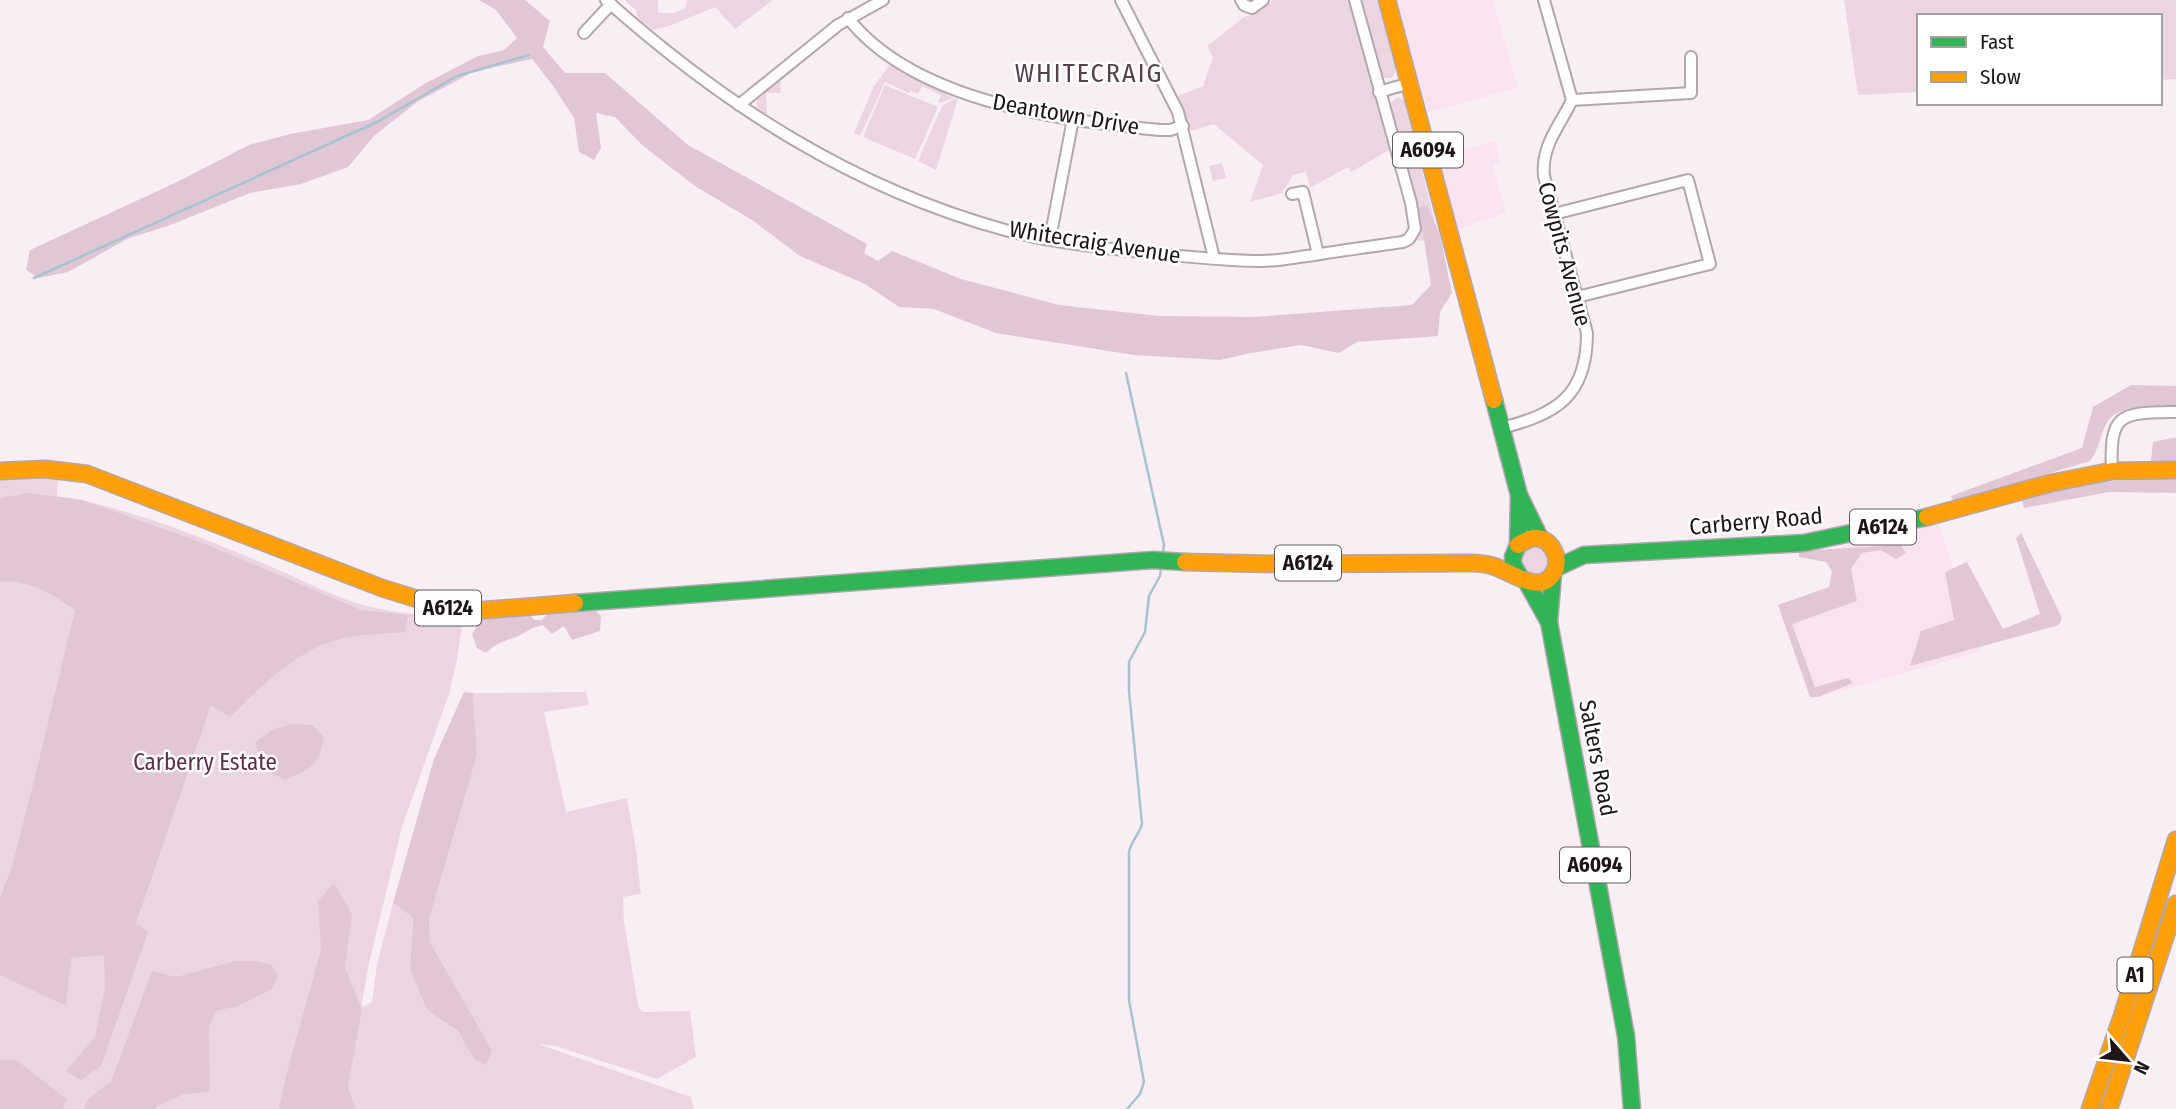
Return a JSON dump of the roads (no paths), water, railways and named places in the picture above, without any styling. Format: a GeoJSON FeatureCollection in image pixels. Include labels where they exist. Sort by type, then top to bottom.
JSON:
{"type":"FeatureCollection","features":[{"type":"Feature","properties":{"kind":"main road","name":"A6094"},"geometry":{"type":"LineString","coordinates":[[1387,0],[1519,495],[1545,541]]}},
{"type":"Feature","properties":{"kind":"main road","name":"A6124"},"geometry":{"type":"LineString","coordinates":[[0,471],[46,469],[87,474],[382,588],[428,603],[472,611],[1153,560],[1254,564],[1487,564],[1523,579]]}},
{"type":"Feature","properties":{"kind":"main road","name":"Carberry Road"},"geometry":{"type":"LineString","coordinates":[[1545,541],[1584,555],[1804,543],[1912,521],[2051,483],[2112,471],[2176,470]]}},
{"type":"Feature","properties":{"kind":"main road","name":"A6094"},"geometry":{"type":"LineString","coordinates":[[1517,547],[1519,495]]}},
{"type":"Feature","properties":{"kind":"main road"},"geometry":{"type":"LineString","coordinates":[[1528,539],[1545,541],[1557,555],[1555,571],[1541,582],[1523,579],[1513,564],[1517,547],[1528,539]]}},
{"type":"Feature","properties":{"kind":"main road","name":"A6124"},"geometry":{"type":"LineString","coordinates":[[1487,564],[1517,547]]}},
{"type":"Feature","properties":{"kind":"main road","name":"Carberry Road"},"geometry":{"type":"LineString","coordinates":[[1555,571],[1584,555]]}},
{"type":"Feature","properties":{"kind":"main road","name":"Salters Road"},"geometry":{"type":"LineString","coordinates":[[1555,571],[1549,622],[1626,1036],[1632,1109]]}},
{"type":"Feature","properties":{"kind":"main road","name":"Salters Road"},"geometry":{"type":"LineString","coordinates":[[1523,579],[1549,622]]}},
{"type":"Feature","properties":{"kind":"main road","name":"A1"},"geometry":{"type":"LineString","coordinates":[[2090,1109],[2122,1016],[2176,840]]}},
{"type":"Feature","properties":{"kind":"main road","name":"A1"},"geometry":{"type":"LineString","coordinates":[[2110,1109],[2176,904]]}},
{"type":"Feature","properties":{"kind":"street"},"geometry":{"type":"LineString","coordinates":[[739,105],[848,18],[883,0]]}},
{"type":"Feature","properties":{"kind":"street"},"geometry":{"type":"LineString","coordinates":[[1121,0],[1173,100],[1183,125],[1214,258]]}},
{"type":"Feature","properties":{"kind":"street"},"geometry":{"type":"LineString","coordinates":[[1241,0],[1244,5],[1252,8],[1263,0]]}},
{"type":"Feature","properties":{"kind":"street"},"geometry":{"type":"LineString","coordinates":[[1355,0],[1379,92],[1410,83]]}},
{"type":"Feature","properties":{"kind":"street"},"geometry":{"type":"LineString","coordinates":[[1544,0],[1572,100],[1690,93],[1691,57]]}},
{"type":"Feature","properties":{"kind":"street"},"geometry":{"type":"LineString","coordinates":[[584,33],[609,2]]}},
{"type":"Feature","properties":{"kind":"street","name":"Whitecraig Avenue"},"geometry":{"type":"LineString","coordinates":[[609,2],[692,72],[758,118],[831,161],[889,189],[964,217],[1007,230],[1093,246],[1264,261],[1409,239],[1415,229],[1411,202],[1379,92]]}},
{"type":"Feature","properties":{"kind":"street","name":"Deantown Drive"},"geometry":{"type":"LineString","coordinates":[[848,18],[859,31],[886,53],[931,80],[986,100],[1073,119],[1160,130],[1170,130],[1183,125]]}},
{"type":"Feature","properties":{"kind":"street","name":"Cowpits Avenue"},"geometry":{"type":"LineString","coordinates":[[1501,428],[1547,413],[1562,402],[1576,386],[1583,371],[1587,333],[1544,176],[1543,162],[1550,137],[1565,116],[1572,100]]}},
{"type":"Feature","properties":{"kind":"street"},"geometry":{"type":"LineString","coordinates":[[1050,239],[1073,119]]}},
{"type":"Feature","properties":{"kind":"street"},"geometry":{"type":"LineString","coordinates":[[1554,214],[1688,180],[1710,264],[1577,297]]}},
{"type":"Feature","properties":{"kind":"street"},"geometry":{"type":"LineString","coordinates":[[1292,194],[1303,192],[1318,254]]}},
{"type":"Feature","properties":{"kind":"street"},"geometry":{"type":"LineString","coordinates":[[2112,471],[2112,436],[2122,420],[2132,414],[2176,412]]}},
{"type":"Feature","properties":{"kind":"waterway"},"geometry":{"type":"LineString","coordinates":[[34,278],[377,122],[457,76],[529,55]]}},
{"type":"Feature","properties":{"kind":"waterway"},"geometry":{"type":"LineString","coordinates":[[1126,373],[1164,545],[1163,553]]}},
{"type":"Feature","properties":{"kind":"waterway"},"geometry":{"type":"LineString","coordinates":[[1127,1109],[1140,1094],[1144,1082],[1129,1000],[1129,852],[1142,824],[1129,691],[1129,662],[1145,632],[1149,596],[1160,576],[1161,566]]}},
{"type":"Feature","properties":{"kind":"district","name":"WHITECRAIG"},"geometry":{"type":"Point","coordinates":[1089,73]}},
{"type":"Feature","properties":{"kind":"park label","name":"Carberry Estate"},"geometry":{"type":"Point","coordinates":[205,762]}}]}
